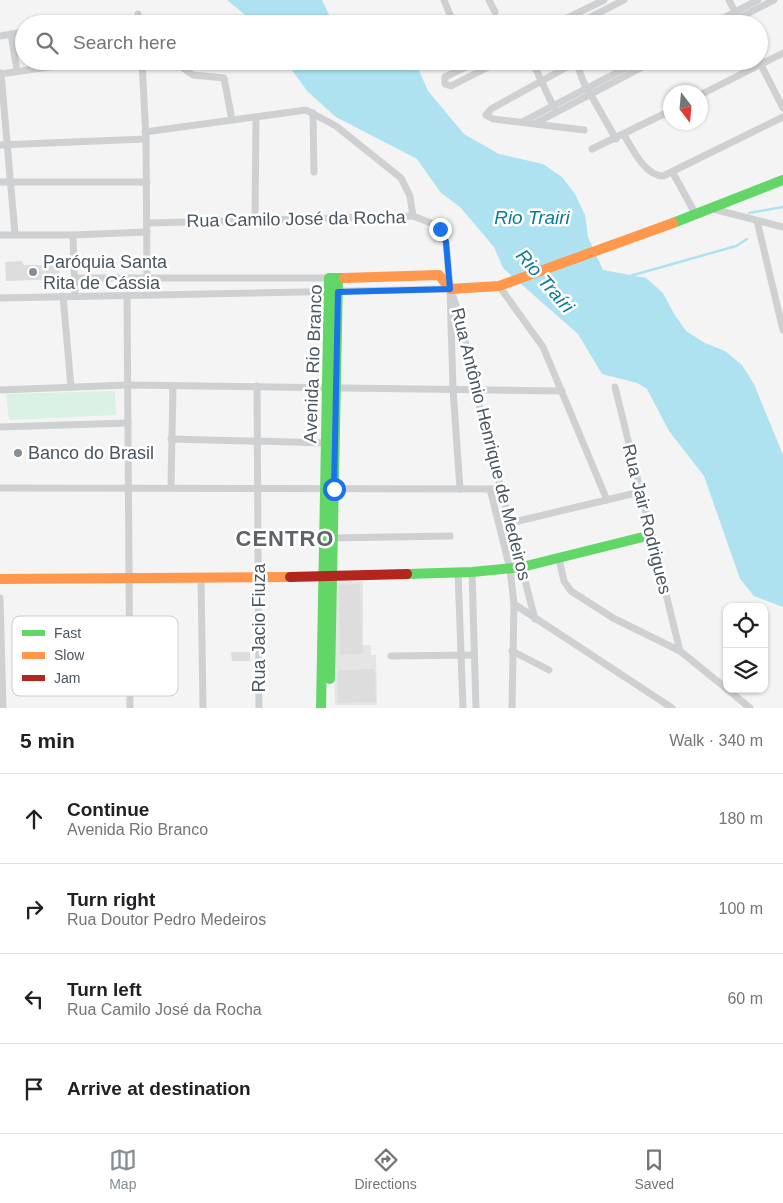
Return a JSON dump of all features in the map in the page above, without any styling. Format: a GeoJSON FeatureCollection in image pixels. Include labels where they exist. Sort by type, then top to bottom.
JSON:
{"type":"FeatureCollection","features":[{"type":"Feature","properties":{"kind":"main road"},"geometry":{"type":"LineString","coordinates":[[334,278],[439,275],[450,289],[477,289],[503,285],[713,209],[783,180]]}},
{"type":"Feature","properties":{"kind":"main road","name":"Avenida Rio Branco"},"geometry":{"type":"LineString","coordinates":[[328,708],[328,576],[334,278]]}},
{"type":"Feature","properties":{"kind":"main road"},"geometry":{"type":"LineString","coordinates":[[0,579],[259,578],[472,572],[522,567],[651,535]]}},
{"type":"Feature","properties":{"kind":"main road","name":"Avenida Rio Branco"},"geometry":{"type":"LineString","coordinates":[[321,708],[328,576]]}},
{"type":"Feature","properties":{"kind":"street"},"geometry":{"type":"LineString","coordinates":[[444,0],[450,15]]}},
{"type":"Feature","properties":{"kind":"street"},"geometry":{"type":"LineString","coordinates":[[490,0],[495,12]]}},
{"type":"Feature","properties":{"kind":"street"},"geometry":{"type":"LineString","coordinates":[[573,15],[604,0]]}},
{"type":"Feature","properties":{"kind":"street"},"geometry":{"type":"LineString","coordinates":[[595,15],[624,0]]}},
{"type":"Feature","properties":{"kind":"street"},"geometry":{"type":"LineString","coordinates":[[729,0],[736,15]]}},
{"type":"Feature","properties":{"kind":"street"},"geometry":{"type":"LineString","coordinates":[[741,15],[758,0]]}},
{"type":"Feature","properties":{"kind":"street"},"geometry":{"type":"LineString","coordinates":[[744,15],[774,0]]}},
{"type":"Feature","properties":{"kind":"street"},"geometry":{"type":"LineString","coordinates":[[0,36],[15,33]]}},
{"type":"Feature","properties":{"kind":"street"},"geometry":{"type":"LineString","coordinates":[[11,34],[15,59]]}},
{"type":"Feature","properties":{"kind":"street"},"geometry":{"type":"LineString","coordinates":[[768,60],[783,53]]}},
{"type":"Feature","properties":{"kind":"street"},"geometry":{"type":"LineString","coordinates":[[14,234],[1,74],[23,70]]}},
{"type":"Feature","properties":{"kind":"street"},"geometry":{"type":"LineString","coordinates":[[142,70],[146,135],[147,279]]}},
{"type":"Feature","properties":{"kind":"street"},"geometry":{"type":"LineString","coordinates":[[186,70],[193,75],[222,77],[226,80],[232,120]]}},
{"type":"Feature","properties":{"kind":"street"},"geometry":{"type":"LineString","coordinates":[[459,70],[445,78],[444,82],[447,86],[451,86],[482,70]]}},
{"type":"Feature","properties":{"kind":"street"},"geometry":{"type":"LineString","coordinates":[[474,70],[474,74]]}},
{"type":"Feature","properties":{"kind":"street"},"geometry":{"type":"LineString","coordinates":[[536,70],[555,109]]}},
{"type":"Feature","properties":{"kind":"street"},"geometry":{"type":"LineString","coordinates":[[562,70],[486,112],[488,118],[584,130]]}},
{"type":"Feature","properties":{"kind":"street"},"geometry":{"type":"LineString","coordinates":[[579,70],[588,91],[616,139]]}},
{"type":"Feature","properties":{"kind":"street"},"geometry":{"type":"LineString","coordinates":[[618,76],[626,70]]}},
{"type":"Feature","properties":{"kind":"street"},"geometry":{"type":"LineString","coordinates":[[524,121],[555,109],[632,70]]}},
{"type":"Feature","properties":{"kind":"street"},"geometry":{"type":"LineString","coordinates":[[708,92],[747,70]]}},
{"type":"Feature","properties":{"kind":"street"},"geometry":{"type":"LineString","coordinates":[[764,70],[783,108]]}},
{"type":"Feature","properties":{"kind":"street"},"geometry":{"type":"LineString","coordinates":[[536,123],[555,109]]}},
{"type":"Feature","properties":{"kind":"street"},"geometry":{"type":"LineString","coordinates":[[0,146],[146,135],[304,110],[313,113],[348,135],[401,178],[408,191],[413,216]]}},
{"type":"Feature","properties":{"kind":"street"},"geometry":{"type":"LineString","coordinates":[[313,113],[314,172]]}},
{"type":"Feature","properties":{"kind":"street"},"geometry":{"type":"LineString","coordinates":[[592,149],[663,115]]}},
{"type":"Feature","properties":{"kind":"street"},"geometry":{"type":"LineString","coordinates":[[624,135],[638,158],[654,174],[661,176],[670,174],[783,116]]}},
{"type":"Feature","properties":{"kind":"street"},"geometry":{"type":"LineString","coordinates":[[254,220],[256,118]]}},
{"type":"Feature","properties":{"kind":"street"},"geometry":{"type":"LineString","coordinates":[[670,174],[693,216]]}},
{"type":"Feature","properties":{"kind":"street"},"geometry":{"type":"LineString","coordinates":[[0,182],[11,184],[147,182]]}},
{"type":"Feature","properties":{"kind":"street"},"geometry":{"type":"LineString","coordinates":[[713,209],[783,228]]}},
{"type":"Feature","properties":{"kind":"street","name":"Rua Camilo José da Rocha"},"geometry":{"type":"LineString","coordinates":[[147,223],[413,216],[436,225],[443,235],[450,289]]}},
{"type":"Feature","properties":{"kind":"street"},"geometry":{"type":"LineString","coordinates":[[757,221],[783,330]]}},
{"type":"Feature","properties":{"kind":"street"},"geometry":{"type":"LineString","coordinates":[[0,234],[74,235],[147,232]]}},
{"type":"Feature","properties":{"kind":"street"},"geometry":{"type":"LineString","coordinates":[[74,235],[75,295]]}},
{"type":"Feature","properties":{"kind":"street"},"geometry":{"type":"LineString","coordinates":[[76,278],[334,278]]}},
{"type":"Feature","properties":{"kind":"street"},"geometry":{"type":"LineString","coordinates":[[503,285],[543,347],[607,500]]}},
{"type":"Feature","properties":{"kind":"street"},"geometry":{"type":"LineString","coordinates":[[0,298],[450,289]]}},
{"type":"Feature","properties":{"kind":"street","name":"Rua Antônio Henrique de Medeiros"},"geometry":{"type":"LineString","coordinates":[[450,289],[453,389],[460,489]]}},
{"type":"Feature","properties":{"kind":"street","name":"Rua Antônio Henrique de Medeiros"},"geometry":{"type":"LineString","coordinates":[[450,289],[461,321],[475,389],[536,619]]}},
{"type":"Feature","properties":{"kind":"street"},"geometry":{"type":"LineString","coordinates":[[127,295],[129,616]]}},
{"type":"Feature","properties":{"kind":"street"},"geometry":{"type":"LineString","coordinates":[[63,296],[71,388]]}},
{"type":"Feature","properties":{"kind":"street"},"geometry":{"type":"LineString","coordinates":[[0,390],[128,385],[475,389],[562,392]]}},
{"type":"Feature","properties":{"kind":"street"},"geometry":{"type":"LineString","coordinates":[[171,487],[173,386]]}},
{"type":"Feature","properties":{"kind":"street","name":"Rua Jacio Fiuza"},"geometry":{"type":"LineString","coordinates":[[257,386],[259,708]]}},
{"type":"Feature","properties":{"kind":"street","name":"Rua Jair Rodrigues"},"geometry":{"type":"LineString","coordinates":[[614,388],[680,651]]}},
{"type":"Feature","properties":{"kind":"street"},"geometry":{"type":"LineString","coordinates":[[0,427],[128,423]]}},
{"type":"Feature","properties":{"kind":"street"},"geometry":{"type":"LineString","coordinates":[[171,439],[331,443]]}},
{"type":"Feature","properties":{"kind":"street"},"geometry":{"type":"LineString","coordinates":[[0,488],[501,489]]}},
{"type":"Feature","properties":{"kind":"street","name":"Rua Antônio Henrique de Medeiros"},"geometry":{"type":"LineString","coordinates":[[490,489],[510,569],[514,604],[512,708]]}},
{"type":"Feature","properties":{"kind":"street"},"geometry":{"type":"LineString","coordinates":[[510,523],[640,492]]}},
{"type":"Feature","properties":{"kind":"street"},"geometry":{"type":"LineString","coordinates":[[329,538],[450,536]]}},
{"type":"Feature","properties":{"kind":"street"},"geometry":{"type":"LineString","coordinates":[[559,559],[564,581],[571,591],[613,618],[680,651],[723,686]]}},
{"type":"Feature","properties":{"kind":"street"},"geometry":{"type":"LineString","coordinates":[[458,572],[462,708]]}},
{"type":"Feature","properties":{"kind":"street"},"geometry":{"type":"LineString","coordinates":[[472,572],[476,708]]}},
{"type":"Feature","properties":{"kind":"street"},"geometry":{"type":"LineString","coordinates":[[201,578],[203,708]]}},
{"type":"Feature","properties":{"kind":"street"},"geometry":{"type":"LineString","coordinates":[[0,598],[3,708]]}},
{"type":"Feature","properties":{"kind":"street"},"geometry":{"type":"LineString","coordinates":[[514,604],[672,708]]}},
{"type":"Feature","properties":{"kind":"street"},"geometry":{"type":"LineString","coordinates":[[512,651],[549,670]]}},
{"type":"Feature","properties":{"kind":"street"},"geometry":{"type":"LineString","coordinates":[[391,656],[474,655]]}},
{"type":"Feature","properties":{"kind":"street"},"geometry":{"type":"LineString","coordinates":[[732,693],[750,708]]}},
{"type":"Feature","properties":{"kind":"shaded area"},"geometry":{"type":"Polygon","coordinates":[[[363,581],[363,645],[371,645],[371,655],[376,655],[377,705],[335,705],[333,582],[363,581]]]}},
{"type":"Feature","properties":{"kind":"green space"},"geometry":{"type":"Polygon","coordinates":[[[115,391],[116,415],[9,420],[6,394],[115,391]]]}},
{"type":"Feature","properties":{"kind":"water"},"geometry":{"type":"Polygon","coordinates":[[[227,0],[322,0],[329,15],[245,15],[227,0]]]}},
{"type":"Feature","properties":{"kind":"water","name":"Rio Trairi"},"geometry":{"type":"Polygon","coordinates":[[[292,70],[419,70],[428,91],[464,134],[499,154],[543,164],[562,177],[575,194],[585,215],[588,237],[603,270],[646,278],[663,293],[686,331],[705,343],[725,351],[742,365],[754,384],[783,455],[783,607],[754,596],[740,579],[704,476],[669,431],[647,389],[637,383],[602,374],[578,334],[503,268],[494,247],[460,207],[441,193],[417,159],[336,117],[308,92],[292,70]]]}},
{"type":"Feature","properties":{"kind":"building","name":"Paróquia Santa Rita de Cássia"},"geometry":{"type":"Polygon","coordinates":[[[22,261],[24,265],[59,265],[60,279],[6,281],[5,262],[22,261]]]}},
{"type":"Feature","properties":{"kind":"building"},"geometry":{"type":"Polygon","coordinates":[[[360,584],[363,654],[340,655],[339,585],[360,584]]]}},
{"type":"Feature","properties":{"kind":"building"},"geometry":{"type":"Polygon","coordinates":[[[231,652],[250,652],[250,661],[232,661],[231,652]]]}},
{"type":"Feature","properties":{"kind":"building"},"geometry":{"type":"Polygon","coordinates":[[[375,669],[376,702],[338,703],[338,670],[375,669]]]}},
{"type":"Feature","properties":{"kind":"waterway"},"geometry":{"type":"LineString","coordinates":[[749,213],[783,207]]}},
{"type":"Feature","properties":{"kind":"waterway"},"geometry":{"type":"LineString","coordinates":[[630,276],[736,246],[747,239]]}},
{"type":"Feature","properties":{"kind":"traffic: fast"},"geometry":{"type":"LineString","coordinates":[[673,223],[783,180]]}},
{"type":"Feature","properties":{"kind":"traffic: fast"},"geometry":{"type":"LineString","coordinates":[[321,708],[329,278],[344,278]]}},
{"type":"Feature","properties":{"kind":"traffic: fast"},"geometry":{"type":"LineString","coordinates":[[330,679],[338,278]]}},
{"type":"Feature","properties":{"kind":"traffic: fast"},"geometry":{"type":"LineString","coordinates":[[407,574],[472,572],[522,567],[651,535]]}},
{"type":"Feature","properties":{"kind":"traffic: slow"},"geometry":{"type":"LineString","coordinates":[[344,278],[439,275],[450,289],[499,286],[673,223]]}},
{"type":"Feature","properties":{"kind":"traffic: slow"},"geometry":{"type":"LineString","coordinates":[[0,579],[290,577]]}},
{"type":"Feature","properties":{"kind":"traffic: jam"},"geometry":{"type":"LineString","coordinates":[[290,577],[407,574]]}},
{"type":"Feature","properties":{"kind":"place","name":"Paróquia Santa Rita de Cássia"},"geometry":{"type":"Point","coordinates":[33,272]}},
{"type":"Feature","properties":{"kind":"place","name":"Banco do Brasil"},"geometry":{"type":"Point","coordinates":[18,453]}},
{"type":"Feature","properties":{"kind":"district","name":"CENTRO"},"geometry":{"type":"Point","coordinates":[285,538]}},
{"type":"Feature","properties":{"kind":"route"},"geometry":{"type":"LineString","coordinates":[[334,489],[338,292],[450,289],[446,242],[440,229]]}},
{"type":"Feature","properties":{"kind":"water label","name":"Rio Traíri"},"geometry":{"type":"Point","coordinates":[545,281]}}]}
